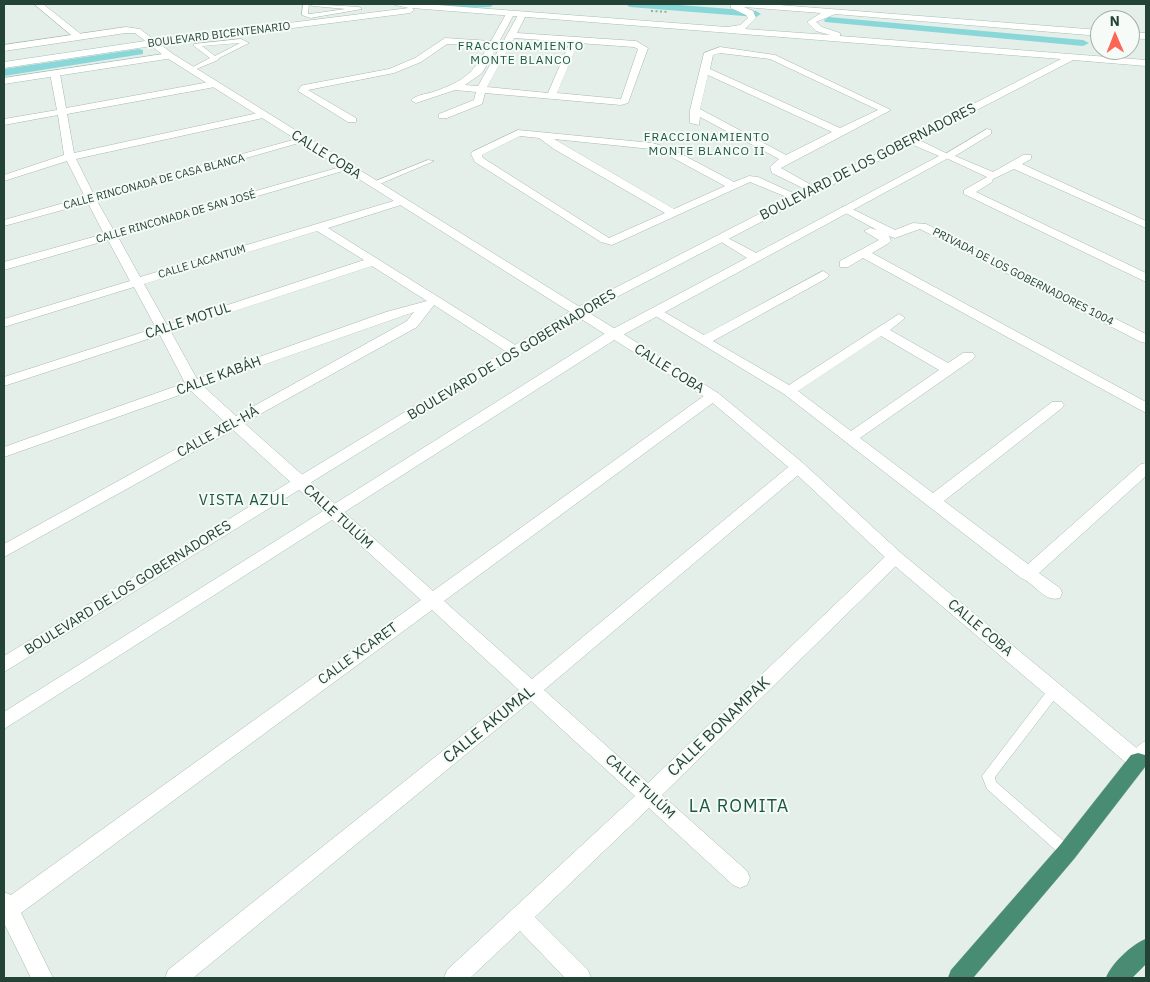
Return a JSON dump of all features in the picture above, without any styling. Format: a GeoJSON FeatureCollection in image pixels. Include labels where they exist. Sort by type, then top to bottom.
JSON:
{"type":"FeatureCollection","features":[{"type":"Feature","properties":{"kind":"highway"},"geometry":{"type":"LineString","coordinates":[[959,978],[1067,852],[1142,755]]}},
{"type":"Feature","properties":{"kind":"highway"},"geometry":{"type":"LineString","coordinates":[[1117,978],[1146,949]]}},
{"type":"Feature","properties":{"kind":"street"},"geometry":{"type":"LineString","coordinates":[[38,4],[79,37]]}},
{"type":"Feature","properties":{"kind":"street"},"geometry":{"type":"LineString","coordinates":[[395,4],[410,6],[436,5],[510,14],[704,30],[1146,63]]}},
{"type":"Feature","properties":{"kind":"street"},"geometry":{"type":"LineString","coordinates":[[704,30],[734,29],[750,23],[752,18],[750,13],[728,4]]}},
{"type":"Feature","properties":{"kind":"street"},"geometry":{"type":"LineString","coordinates":[[737,4],[1090,32]]}},
{"type":"Feature","properties":{"kind":"street","name":"BOULEVARD BICENTENARIO"},"geometry":{"type":"LineString","coordinates":[[4,65],[410,6]]}},
{"type":"Feature","properties":{"kind":"street"},"geometry":{"type":"LineString","coordinates":[[416,100],[452,87],[474,76],[479,71],[510,14]]}},
{"type":"Feature","properties":{"kind":"street"},"geometry":{"type":"LineString","coordinates":[[862,42],[819,29],[811,22],[820,16],[830,14],[890,15]]}},
{"type":"Feature","properties":{"kind":"street"},"geometry":{"type":"LineString","coordinates":[[443,116],[478,102],[482,90],[522,15]]}},
{"type":"Feature","properties":{"kind":"street","name":"CALLE COBA"},"geometry":{"type":"LineString","coordinates":[[4,47],[133,30],[170,56],[400,202],[713,396],[798,467],[894,557],[1054,691],[1142,755]]}},
{"type":"Feature","properties":{"kind":"street"},"geometry":{"type":"LineString","coordinates":[[452,87],[616,103],[625,101],[643,48],[641,46],[512,35]]}},
{"type":"Feature","properties":{"kind":"street"},"geometry":{"type":"LineString","coordinates":[[551,97],[575,40]]}},
{"type":"Feature","properties":{"kind":"street"},"geometry":{"type":"LineString","coordinates":[[352,120],[303,91],[304,88],[391,71],[418,60],[445,41],[506,45]]}},
{"type":"Feature","properties":{"kind":"street"},"geometry":{"type":"LineString","coordinates":[[695,123],[695,110],[709,53],[713,51],[761,54],[772,57],[886,110],[786,159],[775,167],[776,171],[815,190]]}},
{"type":"Feature","properties":{"kind":"street"},"geometry":{"type":"LineString","coordinates":[[1021,54],[1036,61],[1040,69],[1038,74]]}},
{"type":"Feature","properties":{"kind":"street","name":"BOULEVARD BICENTENARIO"},"geometry":{"type":"LineString","coordinates":[[4,81],[170,56]]}},
{"type":"Feature","properties":{"kind":"street","name":"BOULEVARD DE LOS GOBERNADORES"},"geometry":{"type":"LineString","coordinates":[[4,665],[578,312],[1070,58]]}},
{"type":"Feature","properties":{"kind":"street"},"geometry":{"type":"LineString","coordinates":[[705,70],[842,133]]}},
{"type":"Feature","properties":{"kind":"street","name":"CALLE TULÚM"},"geometry":{"type":"LineString","coordinates":[[55,74],[65,158],[91,199],[194,386],[740,878]]}},
{"type":"Feature","properties":{"kind":"street"},"geometry":{"type":"LineString","coordinates":[[4,122],[216,84]]}},
{"type":"Feature","properties":{"kind":"street"},"geometry":{"type":"LineString","coordinates":[[695,110],[786,159]]}},
{"type":"Feature","properties":{"kind":"street"},"geometry":{"type":"LineString","coordinates":[[4,166],[65,158],[263,115]]}},
{"type":"Feature","properties":{"kind":"street","name":"BOULEVARD DE LOS GOBERNADORES"},"geometry":{"type":"LineString","coordinates":[[4,721],[614,334],[944,157],[987,132]]}},
{"type":"Feature","properties":{"kind":"street"},"geometry":{"type":"LineString","coordinates":[[732,185],[666,150],[652,146],[518,133],[478,151],[477,157],[605,240],[612,242],[620,241],[732,185],[749,179],[758,180],[798,198]]}},
{"type":"Feature","properties":{"kind":"street"},"geometry":{"type":"LineString","coordinates":[[541,134],[558,147],[674,214]]}},
{"type":"Feature","properties":{"kind":"street","name":"CALLE RINCONADA DE CASA BLANCA"},"geometry":{"type":"LineString","coordinates":[[4,223],[304,140]]}},
{"type":"Feature","properties":{"kind":"street"},"geometry":{"type":"LineString","coordinates":[[910,140],[991,178]]}},
{"type":"Feature","properties":{"kind":"street"},"geometry":{"type":"LineString","coordinates":[[1027,157],[968,192],[1146,278]]}},
{"type":"Feature","properties":{"kind":"street"},"geometry":{"type":"LineString","coordinates":[[4,178],[65,158]]}},
{"type":"Feature","properties":{"kind":"street"},"geometry":{"type":"LineString","coordinates":[[1014,165],[1146,225]]}},
{"type":"Feature","properties":{"kind":"street","name":"CALLE RINCONADA DE SAN JOSÉ"},"geometry":{"type":"LineString","coordinates":[[4,266],[348,168]]}},
{"type":"Feature","properties":{"kind":"street","name":"CALLE LACANTUM"},"geometry":{"type":"LineString","coordinates":[[4,323],[400,202]]}},
{"type":"Feature","properties":{"kind":"street"},"geometry":{"type":"LineString","coordinates":[[842,212],[890,237]]}},
{"type":"Feature","properties":{"kind":"street"},"geometry":{"type":"LineString","coordinates":[[319,226],[374,261],[431,303],[515,351]]}},
{"type":"Feature","properties":{"kind":"street","name":"PRIVADA DE LOS GOBERNADORES 1004"},"geometry":{"type":"LineString","coordinates":[[844,264],[890,237],[913,226],[922,226],[1146,339]]}},
{"type":"Feature","properties":{"kind":"street"},"geometry":{"type":"LineString","coordinates":[[722,238],[756,258]]}},
{"type":"Feature","properties":{"kind":"street"},"geometry":{"type":"LineString","coordinates":[[864,254],[1146,408]]}},
{"type":"Feature","properties":{"kind":"street","name":"CALLE MOTUL"},"geometry":{"type":"LineString","coordinates":[[4,382],[374,261]]}},
{"type":"Feature","properties":{"kind":"street"},"geometry":{"type":"LineString","coordinates":[[707,339],[823,274]]}},
{"type":"Feature","properties":{"kind":"street","name":"CALLE KABÁH"},"geometry":{"type":"LineString","coordinates":[[4,452],[390,315],[431,303]]}},
{"type":"Feature","properties":{"kind":"street","name":"CALLE XEL-HÁ"},"geometry":{"type":"LineString","coordinates":[[4,550],[412,324],[431,303]]}},
{"type":"Feature","properties":{"kind":"street"},"geometry":{"type":"LineString","coordinates":[[659,310],[789,391],[852,437],[1054,594]]}},
{"type":"Feature","properties":{"kind":"street"},"geometry":{"type":"LineString","coordinates":[[789,391],[899,318]]}},
{"type":"Feature","properties":{"kind":"street"},"geometry":{"type":"LineString","coordinates":[[880,330],[948,369]]}},
{"type":"Feature","properties":{"kind":"street"},"geometry":{"type":"LineString","coordinates":[[852,437],[968,356]]}},
{"type":"Feature","properties":{"kind":"street","name":"CALLE XCARET"},"geometry":{"type":"LineString","coordinates":[[5,908],[713,396]]}},
{"type":"Feature","properties":{"kind":"street"},"geometry":{"type":"LineString","coordinates":[[933,501],[1057,405]]}},
{"type":"Feature","properties":{"kind":"street","name":"CALLE AKUMAL"},"geometry":{"type":"LineString","coordinates":[[176,978],[531,690],[798,467]]}},
{"type":"Feature","properties":{"kind":"street"},"geometry":{"type":"LineString","coordinates":[[1027,574],[1146,468]]}},
{"type":"Feature","properties":{"kind":"street","name":"CALLE BONAMPAK"},"geometry":{"type":"LineString","coordinates":[[455,978],[648,795],[894,557]]}},
{"type":"Feature","properties":{"kind":"street"},"geometry":{"type":"LineString","coordinates":[[5,908],[42,978]]}},
{"type":"Feature","properties":{"kind":"street"},"geometry":{"type":"LineString","coordinates":[[520,916],[580,978]]}},
{"type":"Feature","properties":{"kind":"lane"},"geometry":{"type":"LineString","coordinates":[[306,4],[305,15],[310,16],[359,9],[313,4]]}},
{"type":"Feature","properties":{"kind":"lane"},"geometry":{"type":"LineString","coordinates":[[188,67],[216,59],[246,43],[241,41],[196,45],[216,59]]}},
{"type":"Feature","properties":{"kind":"lane"},"geometry":{"type":"LineString","coordinates":[[188,67],[208,55]]}},
{"type":"Feature","properties":{"kind":"lane"},"geometry":{"type":"LineString","coordinates":[[372,184],[430,161]]}},
{"type":"Feature","properties":{"kind":"lane"},"geometry":{"type":"LineString","coordinates":[[1054,691],[988,776],[991,786],[1067,852]]}},
{"type":"Feature","properties":{"kind":"waterway"},"geometry":{"type":"LineString","coordinates":[[448,7],[490,4]]}},
{"type":"Feature","properties":{"kind":"waterway"},"geometry":{"type":"LineString","coordinates":[[630,4],[756,14]]}},
{"type":"Feature","properties":{"kind":"waterway"},"geometry":{"type":"LineString","coordinates":[[829,20],[1083,43]]}},
{"type":"Feature","properties":{"kind":"waterway"},"geometry":{"type":"LineString","coordinates":[[4,73],[139,52]]}},
{"type":"Feature","properties":{"kind":"district","name":"FRACCIONAMIENTO MONTE BLANCO"},"geometry":{"type":"Point","coordinates":[521,54]}},
{"type":"Feature","properties":{"kind":"district","name":"FRACCIONAMIENTO MONTE BLANCO II"},"geometry":{"type":"Point","coordinates":[707,145]}},
{"type":"Feature","properties":{"kind":"district","name":"VISTA AZUL"},"geometry":{"type":"Point","coordinates":[244,501]}},
{"type":"Feature","properties":{"kind":"district","name":"LA ROMITA"},"geometry":{"type":"Point","coordinates":[739,807]}}]}
